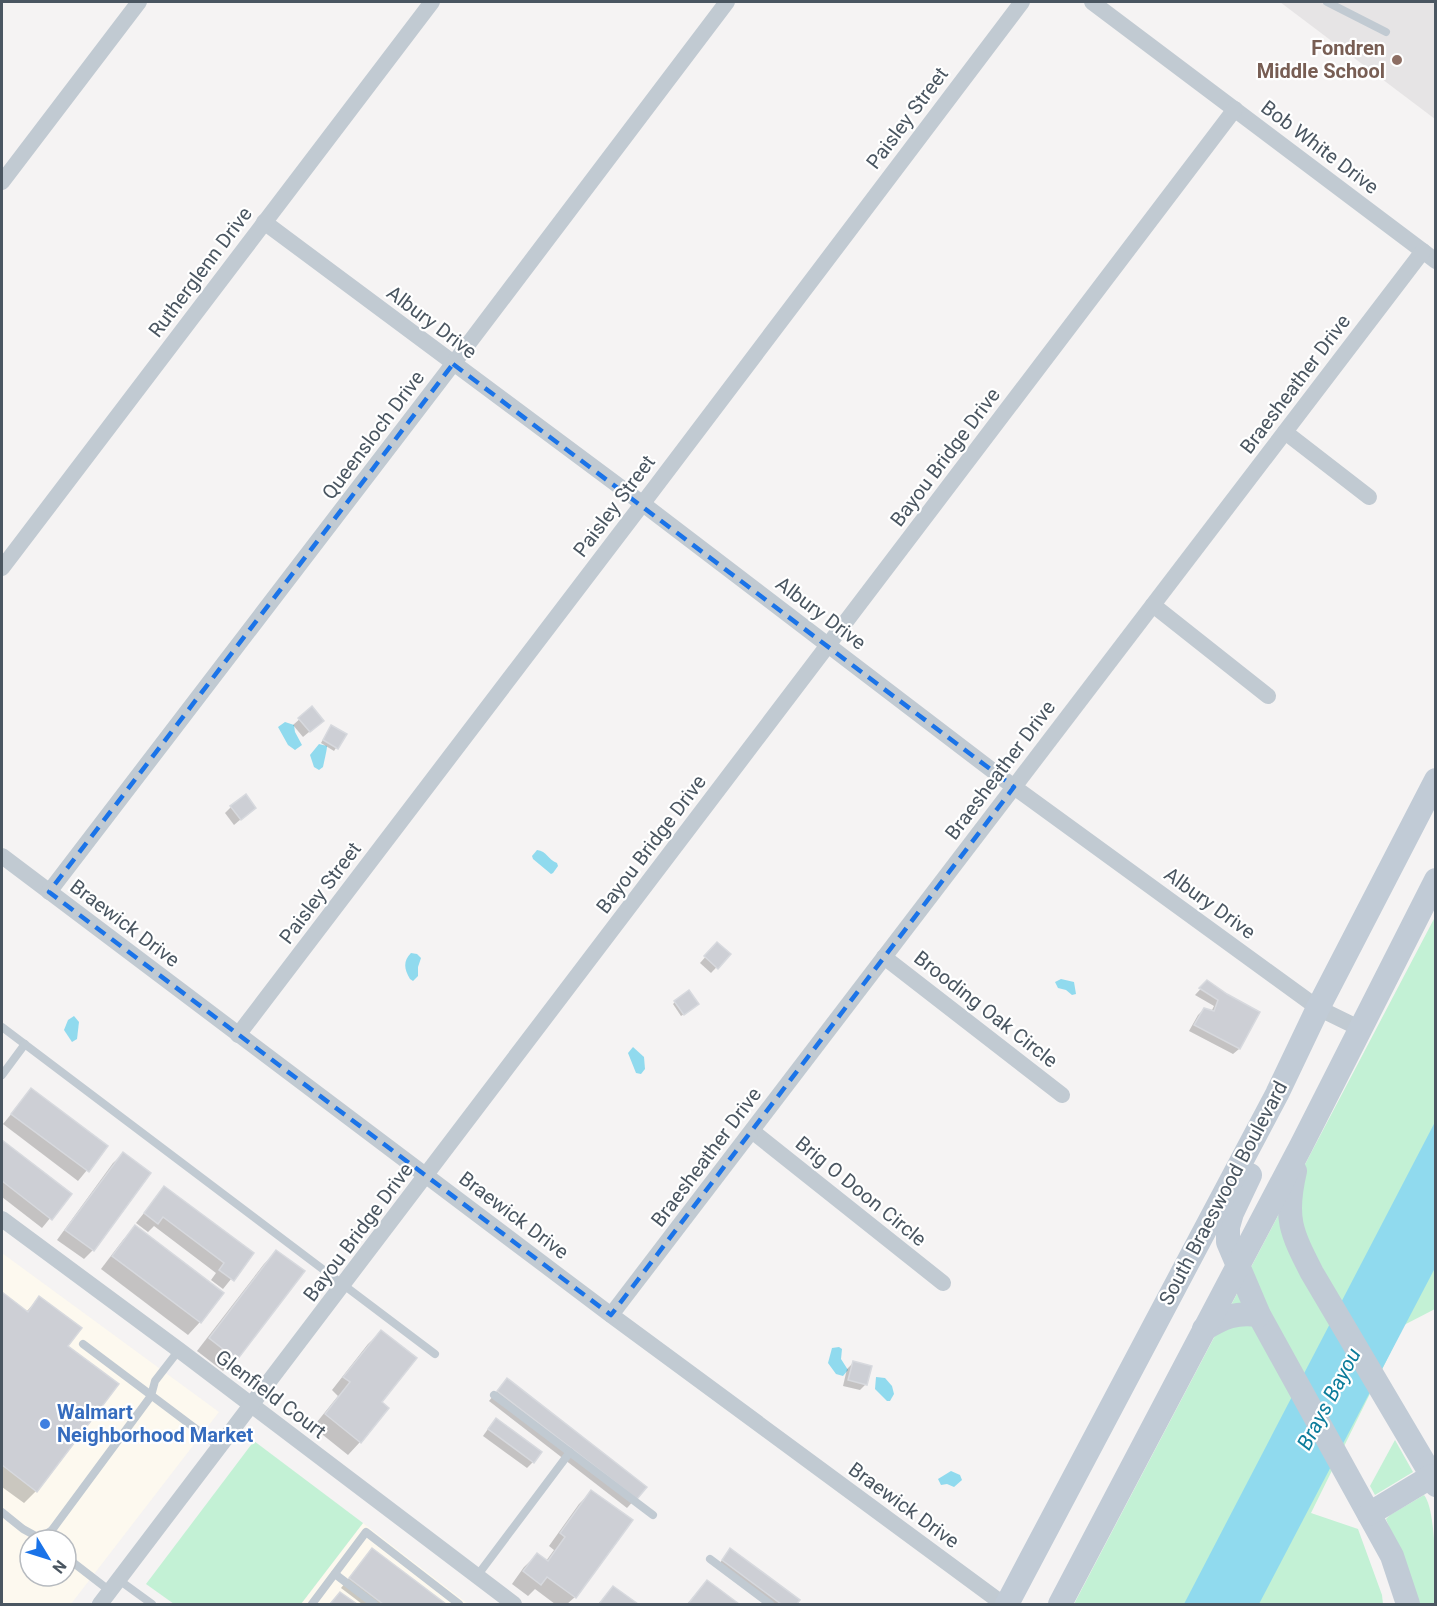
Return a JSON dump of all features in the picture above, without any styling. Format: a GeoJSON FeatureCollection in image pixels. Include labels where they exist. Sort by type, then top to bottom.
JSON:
{"type":"FeatureCollection","features":[{"type":"Feature","properties":{"kind":"main road","name":"South Braeswood Boulevard"},"geometry":{"type":"LineString","coordinates":[[1005,1605],[1277,1094],[1318,1008],[1436,780]]}},
{"type":"Feature","properties":{"kind":"main road"},"geometry":{"type":"LineString","coordinates":[[1060,1605],[1301,1146],[1436,880]]}},
{"type":"Feature","properties":{"kind":"main road"},"geometry":{"type":"LineString","coordinates":[[1277,1094],[1271,1131],[1232,1214],[1228,1227],[1228,1242],[1258,1315],[1392,1556],[1407,1595],[1408,1605]]}},
{"type":"Feature","properties":{"kind":"main road"},"geometry":{"type":"LineString","coordinates":[[1301,1146],[1289,1197],[1290,1224],[1296,1240],[1312,1273],[1434,1478],[1369,1514]]}},
{"type":"Feature","properties":{"kind":"main road"},"geometry":{"type":"LineString","coordinates":[[1204,1329],[1220,1319],[1235,1314],[1258,1315]]}},
{"type":"Feature","properties":{"kind":"street"},"geometry":{"type":"LineString","coordinates":[[2,182],[139,2]]}},
{"type":"Feature","properties":{"kind":"street","name":"Rutherglenn Drive"},"geometry":{"type":"LineString","coordinates":[[2,568],[7,548],[264,222],[432,2]]}},
{"type":"Feature","properties":{"kind":"street","name":"Queensloch Drive"},"geometry":{"type":"LineString","coordinates":[[49,892],[727,2]]}},
{"type":"Feature","properties":{"kind":"street","name":"Paisley Street"},"geometry":{"type":"LineString","coordinates":[[238,1035],[1022,2]]}},
{"type":"Feature","properties":{"kind":"street","name":"Bob White Drive"},"geometry":{"type":"LineString","coordinates":[[1092,2],[1429,256]]}},
{"type":"Feature","properties":{"kind":"street","name":"Bayou Bridge Drive"},"geometry":{"type":"LineString","coordinates":[[109,1592],[1235,109]]}},
{"type":"Feature","properties":{"kind":"street","name":"Albury Drive"},"geometry":{"type":"LineString","coordinates":[[264,222],[643,504],[1014,787],[1318,1008],[1359,1028]]}},
{"type":"Feature","properties":{"kind":"street","name":"Braesheather Drive"},"geometry":{"type":"LineString","coordinates":[[611,1315],[1285,432],[1429,256]]}},
{"type":"Feature","properties":{"kind":"street"},"geometry":{"type":"LineString","coordinates":[[1285,432],[1369,497]]}},
{"type":"Feature","properties":{"kind":"street"},"geometry":{"type":"LineString","coordinates":[[1153,605],[1268,696]]}},
{"type":"Feature","properties":{"kind":"street","name":"Braewick Drive"},"geometry":{"type":"LineString","coordinates":[[2,856],[611,1315],[1005,1605]]}},
{"type":"Feature","properties":{"kind":"street","name":"Brooding Oak Circle"},"geometry":{"type":"LineString","coordinates":[[884,957],[1062,1095]]}},
{"type":"Feature","properties":{"kind":"street","name":"Brig O Doon Circle"},"geometry":{"type":"LineString","coordinates":[[752,1131],[943,1283]]}},
{"type":"Feature","properties":{"kind":"street","name":"Glenfield Court"},"geometry":{"type":"LineString","coordinates":[[2,1218],[514,1605]]}},
{"type":"Feature","properties":{"kind":"lane"},"geometry":{"type":"LineString","coordinates":[[1327,2],[1386,32]]}},
{"type":"Feature","properties":{"kind":"lane"},"geometry":{"type":"LineString","coordinates":[[2,1027],[435,1354]]}},
{"type":"Feature","properties":{"kind":"lane"},"geometry":{"type":"LineString","coordinates":[[2,1076],[25,1044]]}},
{"type":"Feature","properties":{"kind":"lane"},"geometry":{"type":"LineString","coordinates":[[83,1344],[220,1448]]}},
{"type":"Feature","properties":{"kind":"lane"},"geometry":{"type":"LineString","coordinates":[[53,1528],[152,1396],[155,1381],[179,1350]]}},
{"type":"Feature","properties":{"kind":"lane"},"geometry":{"type":"LineString","coordinates":[[494,1395],[653,1515]]}},
{"type":"Feature","properties":{"kind":"lane"},"geometry":{"type":"LineString","coordinates":[[477,1576],[570,1452]]}},
{"type":"Feature","properties":{"kind":"lane"},"geometry":{"type":"LineString","coordinates":[[2,1512],[22,1528]]}},
{"type":"Feature","properties":{"kind":"lane"},"geometry":{"type":"LineString","coordinates":[[312,1605],[366,1533],[459,1605]]}},
{"type":"Feature","properties":{"kind":"lane"},"geometry":{"type":"LineString","coordinates":[[710,1559],[770,1605]]}},
{"type":"Feature","properties":{"kind":"lane"},"geometry":{"type":"LineString","coordinates":[[78,1567],[109,1592],[152,1605]]}},
{"type":"Feature","properties":{"kind":"lane"},"geometry":{"type":"LineString","coordinates":[[335,1574],[375,1605]]}},
{"type":"Feature","properties":{"kind":"highlighted area"},"geometry":{"type":"Polygon","coordinates":[[[453,364],[1014,787],[611,1315],[49,892],[453,364]]]}},
{"type":"Feature","properties":{"kind":"shaded area","name":"Fondren Middle School"},"geometry":{"type":"Polygon","coordinates":[[[1280,2],[1435,2],[1435,119],[1280,2]]]}},
{"type":"Feature","properties":{"kind":"shaded area"},"geometry":{"type":"Polygon","coordinates":[[[2,1253],[219,1412],[71,1604],[2,1604],[2,1253]]]}},
{"type":"Feature","properties":{"kind":"shaded area"},"geometry":{"type":"Polygon","coordinates":[[[363,1523],[468,1604],[301,1604],[363,1523]]]}},
{"type":"Feature","properties":{"kind":"green space"},"geometry":{"type":"Polygon","coordinates":[[[1435,917],[1435,1309],[1404,1325],[1311,1513],[1358,1529],[1382,1595],[1383,1604],[1074,1604],[1435,917]]]}},
{"type":"Feature","properties":{"kind":"green space"},"geometry":{"type":"Polygon","coordinates":[[[1395,1440],[1413,1472],[1375,1495],[1370,1486],[1395,1440]]]}},
{"type":"Feature","properties":{"kind":"green space"},"geometry":{"type":"Polygon","coordinates":[[[254,1441],[363,1523],[301,1604],[174,1604],[146,1584],[254,1441]]]}},
{"type":"Feature","properties":{"kind":"green space"},"geometry":{"type":"Polygon","coordinates":[[[1424,1495],[1428,1503],[1433,1530],[1435,1604],[1416,1604],[1409,1576],[1386,1519],[1424,1495]]]}},
{"type":"Feature","properties":{"kind":"water"},"geometry":{"type":"Polygon","coordinates":[[[285,722],[294,725],[302,745],[295,750],[288,745],[278,727],[285,722]]]}},
{"type":"Feature","properties":{"kind":"water"},"geometry":{"type":"Polygon","coordinates":[[[319,744],[327,746],[323,767],[319,770],[314,767],[310,755],[319,744]]]}},
{"type":"Feature","properties":{"kind":"water"},"geometry":{"type":"Polygon","coordinates":[[[537,850],[557,863],[558,866],[553,873],[551,874],[533,859],[532,856],[537,850]]]}},
{"type":"Feature","properties":{"kind":"water"},"geometry":{"type":"Polygon","coordinates":[[[411,953],[421,958],[418,976],[413,981],[405,965],[411,953]]]}},
{"type":"Feature","properties":{"kind":"water"},"geometry":{"type":"Polygon","coordinates":[[[1061,979],[1074,982],[1076,994],[1072,995],[1058,988],[1055,982],[1061,979]]]}},
{"type":"Feature","properties":{"kind":"water"},"geometry":{"type":"Polygon","coordinates":[[[74,1016],[79,1022],[77,1039],[72,1042],[64,1030],[68,1020],[74,1016]]]}},
{"type":"Feature","properties":{"kind":"water"},"geometry":{"type":"Polygon","coordinates":[[[633,1047],[644,1057],[645,1069],[641,1074],[636,1073],[628,1053],[633,1047]]]}},
{"type":"Feature","properties":{"kind":"water","name":"Brays Bayou"},"geometry":{"type":"Polygon","coordinates":[[[1435,1122],[1435,1268],[1259,1604],[1184,1604],[1435,1122]]]}},
{"type":"Feature","properties":{"kind":"water"},"geometry":{"type":"Polygon","coordinates":[[[832,1348],[842,1349],[841,1359],[848,1370],[843,1376],[836,1374],[828,1363],[832,1348]]]}},
{"type":"Feature","properties":{"kind":"water"},"geometry":{"type":"Polygon","coordinates":[[[876,1377],[885,1378],[892,1386],[894,1394],[890,1401],[887,1401],[875,1389],[876,1377]]]}},
{"type":"Feature","properties":{"kind":"water"},"geometry":{"type":"Polygon","coordinates":[[[951,1471],[960,1475],[962,1480],[954,1487],[947,1484],[941,1485],[938,1479],[951,1471]]]}},
{"type":"Feature","properties":{"kind":"building"},"geometry":{"type":"Polygon","coordinates":[[[312,706],[324,721],[310,732],[298,718],[312,706]]]}},
{"type":"Feature","properties":{"kind":"building"},"geometry":{"type":"Polygon","coordinates":[[[331,725],[347,734],[338,749],[323,740],[331,725]]]}},
{"type":"Feature","properties":{"kind":"building"},"geometry":{"type":"Polygon","coordinates":[[[246,794],[256,808],[241,820],[230,806],[246,794]]]}},
{"type":"Feature","properties":{"kind":"building"},"geometry":{"type":"Polygon","coordinates":[[[717,942],[731,954],[718,969],[704,956],[717,942]]]}},
{"type":"Feature","properties":{"kind":"building"},"geometry":{"type":"Polygon","coordinates":[[[1207,980],[1260,1012],[1240,1049],[1194,1025],[1204,1008],[1214,1011],[1218,1000],[1199,988],[1207,980]]]}},
{"type":"Feature","properties":{"kind":"building"},"geometry":{"type":"Polygon","coordinates":[[[689,990],[699,1004],[684,1015],[674,1001],[689,990]]]}},
{"type":"Feature","properties":{"kind":"building"},"geometry":{"type":"Polygon","coordinates":[[[31,1088],[108,1146],[89,1172],[11,1114],[31,1088]]]}},
{"type":"Feature","properties":{"kind":"building"},"geometry":{"type":"Polygon","coordinates":[[[2,1140],[72,1194],[52,1220],[2,1181],[2,1140]]]}},
{"type":"Feature","properties":{"kind":"building"},"geometry":{"type":"Polygon","coordinates":[[[123,1152],[151,1173],[94,1251],[65,1230],[123,1152]]]}},
{"type":"Feature","properties":{"kind":"building"},"geometry":{"type":"Polygon","coordinates":[[[164,1186],[254,1253],[234,1281],[219,1270],[224,1263],[163,1217],[158,1224],[144,1213],[164,1186]]]}},
{"type":"Feature","properties":{"kind":"building"},"geometry":{"type":"Polygon","coordinates":[[[135,1225],[224,1293],[201,1323],[112,1256],[135,1225]]]}},
{"type":"Feature","properties":{"kind":"building"},"geometry":{"type":"Polygon","coordinates":[[[276,1250],[305,1271],[237,1360],[209,1338],[276,1250]]]}},
{"type":"Feature","properties":{"kind":"building","name":"Walmart Neighborhood Market"},"geometry":{"type":"Polygon","coordinates":[[[2,1292],[28,1312],[39,1296],[82,1328],[68,1346],[119,1384],[37,1492],[2,1465],[2,1292]]]}},
{"type":"Feature","properties":{"kind":"building"},"geometry":{"type":"Polygon","coordinates":[[[381,1330],[417,1358],[382,1402],[389,1408],[361,1443],[325,1414],[350,1382],[343,1377],[381,1330]]]}},
{"type":"Feature","properties":{"kind":"building"},"geometry":{"type":"Polygon","coordinates":[[[853,1361],[872,1366],[867,1385],[848,1380],[853,1361]]]}},
{"type":"Feature","properties":{"kind":"building"},"geometry":{"type":"Polygon","coordinates":[[[507,1378],[647,1487],[637,1499],[497,1391],[507,1378]]]}},
{"type":"Feature","properties":{"kind":"building"},"geometry":{"type":"Polygon","coordinates":[[[496,1418],[542,1452],[534,1463],[488,1429],[496,1418]]]}},
{"type":"Feature","properties":{"kind":"building"},"geometry":{"type":"Polygon","coordinates":[[[591,1490],[633,1520],[576,1598],[547,1577],[541,1585],[523,1571],[537,1553],[548,1561],[565,1537],[560,1533],[591,1490]]]}},
{"type":"Feature","properties":{"kind":"building"},"geometry":{"type":"Polygon","coordinates":[[[372,1548],[446,1604],[383,1604],[349,1578],[372,1548]]]}},
{"type":"Feature","properties":{"kind":"building"},"geometry":{"type":"Polygon","coordinates":[[[730,1548],[800,1600],[797,1604],[781,1604],[722,1560],[730,1548]]]}},
{"type":"Feature","properties":{"kind":"building"},"geometry":{"type":"Polygon","coordinates":[[[707,1580],[739,1604],[688,1604],[707,1580]]]}},
{"type":"Feature","properties":{"kind":"building"},"geometry":{"type":"Polygon","coordinates":[[[613,1586],[638,1604],[599,1604],[613,1586]]]}},
{"type":"Feature","properties":{"kind":"building"},"geometry":{"type":"Polygon","coordinates":[[[340,1592],[357,1604],[330,1604],[340,1592]]]}},
{"type":"Feature","properties":{"kind":"place","name":"Fondren Middle School"},"geometry":{"type":"Point","coordinates":[1397,60]}},
{"type":"Feature","properties":{"kind":"place","name":"Walmart Neighborhood Market"},"geometry":{"type":"Point","coordinates":[45,1424]}}]}
